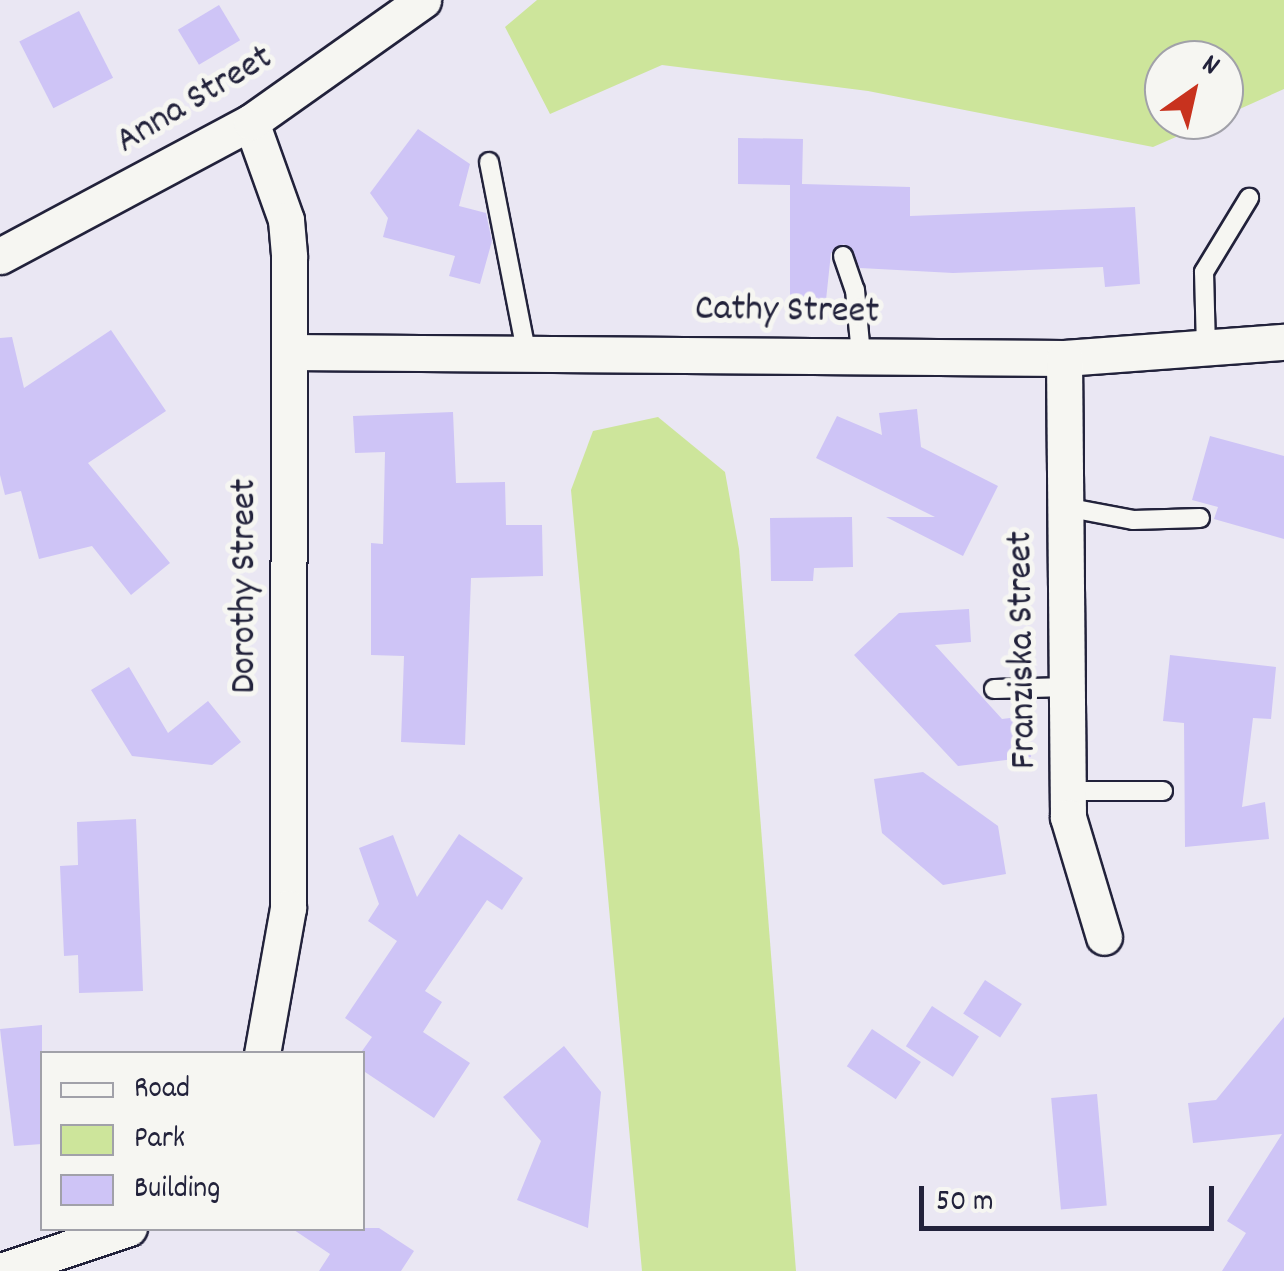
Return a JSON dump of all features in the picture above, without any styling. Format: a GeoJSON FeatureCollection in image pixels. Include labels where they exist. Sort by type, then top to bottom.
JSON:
{"type":"FeatureCollection","features":[{"type":"Feature","properties":{"kind":"street","name":"Anna Street"},"geometry":{"type":"LineString","coordinates":[[0,256],[250,122],[423,0]]}},
{"type":"Feature","properties":{"kind":"street","name":"Dorothy Street"},"geometry":{"type":"LineString","coordinates":[[250,122],[286,220],[289,352],[288,908],[263,1051]]}},
{"type":"Feature","properties":{"kind":"street","name":"Cathy Street"},"geometry":{"type":"LineString","coordinates":[[289,352],[1064,358],[1284,342]]}},
{"type":"Feature","properties":{"kind":"street","name":"Franziska Street"},"geometry":{"type":"LineString","coordinates":[[1064,358],[1068,817],[1104,937]]}},
{"type":"Feature","properties":{"kind":"street"},"geometry":{"type":"LineString","coordinates":[[1,1271],[120,1231]]}},
{"type":"Feature","properties":{"kind":"lane"},"geometry":{"type":"LineString","coordinates":[[489,162],[526,351]]}},
{"type":"Feature","properties":{"kind":"lane"},"geometry":{"type":"LineString","coordinates":[[1206,348],[1204,272],[1249,198]]}},
{"type":"Feature","properties":{"kind":"lane"},"geometry":{"type":"LineString","coordinates":[[843,256],[855,290],[861,355]]}},
{"type":"Feature","properties":{"kind":"lane"},"geometry":{"type":"LineString","coordinates":[[1065,507],[1133,520],[1200,518]]}},
{"type":"Feature","properties":{"kind":"lane"},"geometry":{"type":"LineString","coordinates":[[994,688],[1067,687]]}},
{"type":"Feature","properties":{"kind":"lane"},"geometry":{"type":"LineString","coordinates":[[1067,791],[1163,790]]}},
{"type":"Feature","properties":{"kind":"green space"},"geometry":{"type":"Polygon","coordinates":[[[537,0],[1284,0],[1284,89],[1244,107],[1244,40],[1144,40],[1144,140],[1169,140],[1153,147],[868,91],[662,65],[550,114],[505,27],[537,0]]]}},
{"type":"Feature","properties":{"kind":"green space"},"geometry":{"type":"Polygon","coordinates":[[[658,417],[725,472],[739,549],[796,1271],[642,1271],[571,490],[593,431],[658,417]]]}},
{"type":"Feature","properties":{"kind":"building"},"geometry":{"type":"Polygon","coordinates":[[[219,5],[240,40],[199,65],[178,30],[219,5]]]}},
{"type":"Feature","properties":{"kind":"building"},"geometry":{"type":"Polygon","coordinates":[[[79,11],[113,78],[53,108],[19,41],[79,11]]]}},
{"type":"Feature","properties":{"kind":"building"},"geometry":{"type":"Polygon","coordinates":[[[418,129],[470,164],[459,206],[486,213],[492,241],[480,284],[449,276],[455,256],[383,237],[388,218],[370,193],[418,129]]]}},
{"type":"Feature","properties":{"kind":"building"},"geometry":{"type":"Polygon","coordinates":[[[738,138],[803,139],[802,184],[910,187],[910,216],[1135,207],[1140,284],[1105,287],[1103,267],[953,273],[860,268],[844,244],[831,253],[826,300],[790,299],[790,185],[738,184],[738,138]]]}},
{"type":"Feature","properties":{"kind":"building"},"geometry":{"type":"Polygon","coordinates":[[[111,330],[166,411],[88,463],[170,563],[131,595],[92,546],[39,559],[21,491],[5,495],[0,475],[0,338],[12,337],[24,388],[111,330]]]}},
{"type":"Feature","properties":{"kind":"building"},"geometry":{"type":"Polygon","coordinates":[[[917,409],[921,447],[998,486],[963,556],[886,517],[935,517],[816,458],[837,416],[882,435],[879,413],[917,409]]]}},
{"type":"Feature","properties":{"kind":"building"},"geometry":{"type":"Polygon","coordinates":[[[453,412],[456,483],[505,482],[506,525],[542,525],[543,576],[471,578],[465,745],[401,742],[404,656],[371,655],[371,543],[383,544],[385,452],[355,453],[353,416],[453,412]]]}},
{"type":"Feature","properties":{"kind":"building"},"geometry":{"type":"Polygon","coordinates":[[[1210,436],[1284,456],[1284,539],[1214,519],[1218,507],[1192,500],[1210,436]]]}},
{"type":"Feature","properties":{"kind":"building"},"geometry":{"type":"Polygon","coordinates":[[[852,517],[853,567],[814,568],[813,581],[771,581],[770,518],[852,517]]]}},
{"type":"Feature","properties":{"kind":"building"},"geometry":{"type":"Polygon","coordinates":[[[969,609],[971,642],[935,645],[1002,719],[1025,716],[1031,757],[958,766],[854,655],[899,613],[969,609]]]}},
{"type":"Feature","properties":{"kind":"building"},"geometry":{"type":"Polygon","coordinates":[[[1170,655],[1276,667],[1271,719],[1253,718],[1242,807],[1265,802],[1269,839],[1185,847],[1184,723],[1163,721],[1170,655]]]}},
{"type":"Feature","properties":{"kind":"building"},"geometry":{"type":"Polygon","coordinates":[[[129,667],[168,733],[208,701],[241,742],[212,765],[132,756],[91,690],[129,667]]]}},
{"type":"Feature","properties":{"kind":"building"},"geometry":{"type":"Polygon","coordinates":[[[923,772],[998,826],[1006,874],[943,885],[882,833],[874,779],[923,772]]]}},
{"type":"Feature","properties":{"kind":"building"},"geometry":{"type":"Polygon","coordinates":[[[136,819],[143,991],[79,993],[78,955],[64,956],[60,866],[78,865],[77,822],[136,819]]]}},
{"type":"Feature","properties":{"kind":"building"},"geometry":{"type":"Polygon","coordinates":[[[459,834],[523,878],[502,910],[487,900],[425,991],[442,1002],[423,1032],[470,1063],[434,1118],[365,1072],[362,1051],[372,1037],[345,1018],[397,941],[368,921],[379,904],[359,848],[393,835],[417,897],[459,834]]]}},
{"type":"Feature","properties":{"kind":"building"},"geometry":{"type":"Polygon","coordinates":[[[985,980],[1022,1004],[1000,1038],[963,1014],[985,980]]]}},
{"type":"Feature","properties":{"kind":"building"},"geometry":{"type":"Polygon","coordinates":[[[932,1006],[979,1036],[953,1077],[906,1046],[932,1006]]]}},
{"type":"Feature","properties":{"kind":"building"},"geometry":{"type":"Polygon","coordinates":[[[1284,1017],[1284,1271],[1222,1271],[1246,1233],[1227,1221],[1282,1134],[1193,1143],[1188,1103],[1216,1100],[1284,1017]]]}},
{"type":"Feature","properties":{"kind":"building"},"geometry":{"type":"Polygon","coordinates":[[[42,1025],[40,1144],[14,1146],[0,1029],[42,1025]]]}},
{"type":"Feature","properties":{"kind":"building"},"geometry":{"type":"Polygon","coordinates":[[[872,1029],[921,1062],[896,1099],[847,1066],[872,1029]]]}},
{"type":"Feature","properties":{"kind":"building"},"geometry":{"type":"Polygon","coordinates":[[[564,1046],[601,1092],[588,1228],[517,1200],[541,1141],[503,1097],[564,1046]]]}},
{"type":"Feature","properties":{"kind":"building"},"geometry":{"type":"Polygon","coordinates":[[[1097,1094],[1107,1206],[1061,1210],[1051,1098],[1097,1094]]]}},
{"type":"Feature","properties":{"kind":"building"},"geometry":{"type":"Polygon","coordinates":[[[379,1228],[414,1251],[401,1271],[319,1271],[330,1254],[296,1231],[379,1228]]]}}]}
